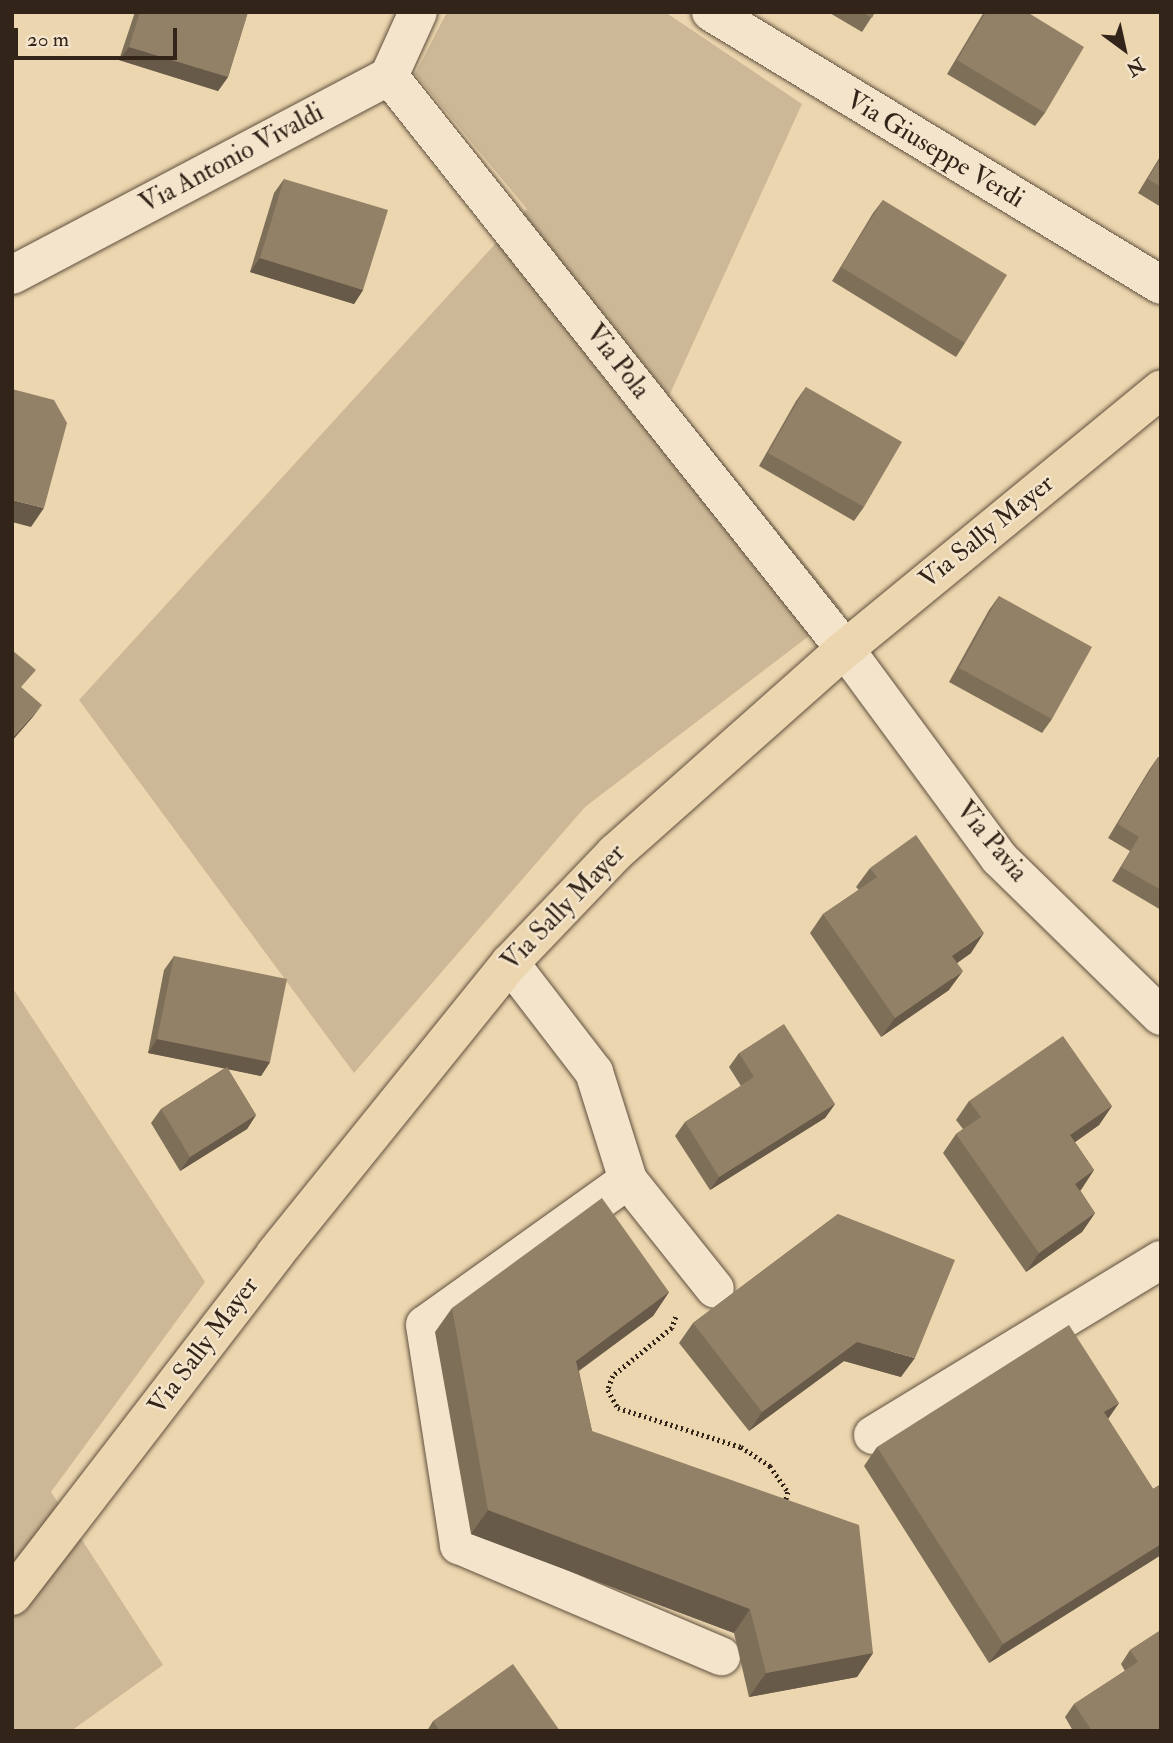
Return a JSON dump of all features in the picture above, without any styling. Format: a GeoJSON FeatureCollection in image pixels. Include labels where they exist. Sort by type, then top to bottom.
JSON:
{"type":"FeatureCollection","features":[{"type":"Feature","properties":{"kind":"main road","name":"Via Sally Mayer"},"geometry":{"type":"LineString","coordinates":[[12,1596],[275,1254],[510,963],[615,853],[845,649],[1161,389]]}},
{"type":"Feature","properties":{"kind":"street"},"geometry":{"type":"LineString","coordinates":[[389,76],[418,12]]}},
{"type":"Feature","properties":{"kind":"street","name":"Via Giuseppe Verdi"},"geometry":{"type":"LineString","coordinates":[[711,12],[1161,285]]}},
{"type":"Feature","properties":{"kind":"street","name":"Via Antonio Vivaldi"},"geometry":{"type":"LineString","coordinates":[[12,275],[389,76]]}},
{"type":"Feature","properties":{"kind":"street","name":"Via Pola"},"geometry":{"type":"LineString","coordinates":[[389,76],[845,649]]}},
{"type":"Feature","properties":{"kind":"street","name":"Via Pavia"},"geometry":{"type":"LineString","coordinates":[[845,649],[999,858],[1161,1016]]}},
{"type":"Feature","properties":{"kind":"street"},"geometry":{"type":"LineString","coordinates":[[510,963],[594,1072],[628,1180],[715,1289]]}},
{"type":"Feature","properties":{"kind":"street"},"geometry":{"type":"LineString","coordinates":[[628,1180],[425,1325],[459,1545],[721,1656]]}},
{"type":"Feature","properties":{"kind":"street"},"geometry":{"type":"LineString","coordinates":[[873,1435],[1161,1260]]}},
{"type":"Feature","properties":{"kind":"path"},"geometry":{"type":"LineString","coordinates":[[679,1309],[672,1328],[613,1376],[608,1390],[618,1408],[741,1447],[769,1466],[788,1492],[783,1512]]}},
{"type":"Feature","properties":{"kind":"shaded area"},"geometry":{"type":"Polygon","coordinates":[[[447,12],[665,12],[802,104],[669,396],[843,610],[585,807],[354,1073],[79,700],[527,209],[415,74],[447,12]]]}},
{"type":"Feature","properties":{"kind":"shaded area"},"geometry":{"type":"Polygon","coordinates":[[[12,987],[205,1282],[51,1492],[163,1665],[71,1731],[12,1731],[12,987]]]}},
{"type":"Feature","properties":{"kind":"building"},"geometry":{"type":"Polygon","coordinates":[[[140,12],[248,12],[228,77],[129,47],[140,12]]]}},
{"type":"Feature","properties":{"kind":"building"},"geometry":{"type":"Polygon","coordinates":[[[862,12],[875,12],[872,18],[862,12]]]}},
{"type":"Feature","properties":{"kind":"building"},"geometry":{"type":"Polygon","coordinates":[[[986,12],[1027,12],[1084,47],[1045,113],[957,60],[986,12]]]}},
{"type":"Feature","properties":{"kind":"building"},"geometry":{"type":"Polygon","coordinates":[[[1161,157],[1161,187],[1148,179],[1161,157]]]}},
{"type":"Feature","properties":{"kind":"building"},"geometry":{"type":"Polygon","coordinates":[[[284,179],[388,210],[363,290],[260,258],[284,179]]]}},
{"type":"Feature","properties":{"kind":"building"},"geometry":{"type":"Polygon","coordinates":[[[883,200],[1007,275],[965,343],[841,267],[883,200]]]}},
{"type":"Feature","properties":{"kind":"building"},"geometry":{"type":"Polygon","coordinates":[[[806,387],[902,442],[864,507],[768,453],[806,387]]]}},
{"type":"Feature","properties":{"kind":"building"},"geometry":{"type":"Polygon","coordinates":[[[12,389],[54,400],[67,423],[44,508],[12,500],[12,389]]]}},
{"type":"Feature","properties":{"kind":"building"},"geometry":{"type":"Polygon","coordinates":[[[999,596],[1092,647],[1052,719],[959,668],[999,596]]]}},
{"type":"Feature","properties":{"kind":"building"},"geometry":{"type":"Polygon","coordinates":[[[12,650],[36,670],[21,687],[42,705],[12,738],[12,650]]]}},
{"type":"Feature","properties":{"kind":"building"},"geometry":{"type":"Polygon","coordinates":[[[1158,757],[1161,758],[1161,890],[1121,867],[1139,837],[1118,824],[1158,757]]]}},
{"type":"Feature","properties":{"kind":"building"},"geometry":{"type":"Polygon","coordinates":[[[916,835],[984,933],[952,956],[963,971],[895,1018],[823,914],[877,877],[870,868],[916,835]]]}},
{"type":"Feature","properties":{"kind":"building"},"geometry":{"type":"Polygon","coordinates":[[[174,956],[287,979],[270,1062],[157,1039],[174,956]]]}},
{"type":"Feature","properties":{"kind":"building"},"geometry":{"type":"Polygon","coordinates":[[[784,1024],[835,1104],[719,1177],[685,1122],[754,1077],[739,1053],[784,1024]]]}},
{"type":"Feature","properties":{"kind":"building"},"geometry":{"type":"Polygon","coordinates":[[[1063,1036],[1112,1106],[1070,1135],[1094,1170],[1075,1184],[1095,1213],[1039,1253],[956,1134],[981,1117],[969,1101],[1063,1036]]]}},
{"type":"Feature","properties":{"kind":"building"},"geometry":{"type":"Polygon","coordinates":[[[227,1067],[256,1115],[190,1157],[161,1109],[227,1067]]]}},
{"type":"Feature","properties":{"kind":"building"},"geometry":{"type":"Polygon","coordinates":[[[602,1198],[669,1292],[576,1361],[592,1431],[859,1525],[873,1653],[766,1673],[750,1609],[488,1510],[452,1308],[602,1198]]]}},
{"type":"Feature","properties":{"kind":"building"},"geometry":{"type":"Polygon","coordinates":[[[838,1214],[955,1260],[915,1358],[857,1342],[762,1412],[693,1323],[838,1214]]]}},
{"type":"Feature","properties":{"kind":"building"},"geometry":{"type":"Polygon","coordinates":[[[1069,1325],[1119,1403],[1104,1412],[1161,1501],[1161,1544],[1003,1644],[877,1447],[1069,1325]]]}},
{"type":"Feature","properties":{"kind":"building"},"geometry":{"type":"Polygon","coordinates":[[[1161,1484],[1161,1501],[1153,1489],[1161,1484]]]}},
{"type":"Feature","properties":{"kind":"building"},"geometry":{"type":"Polygon","coordinates":[[[1161,1630],[1161,1731],[1092,1731],[1074,1704],[1138,1662],[1130,1650],[1161,1630]]]}},
{"type":"Feature","properties":{"kind":"building"},"geometry":{"type":"Polygon","coordinates":[[[513,1664],[560,1731],[440,1731],[433,1721],[513,1664]]]}}]}
